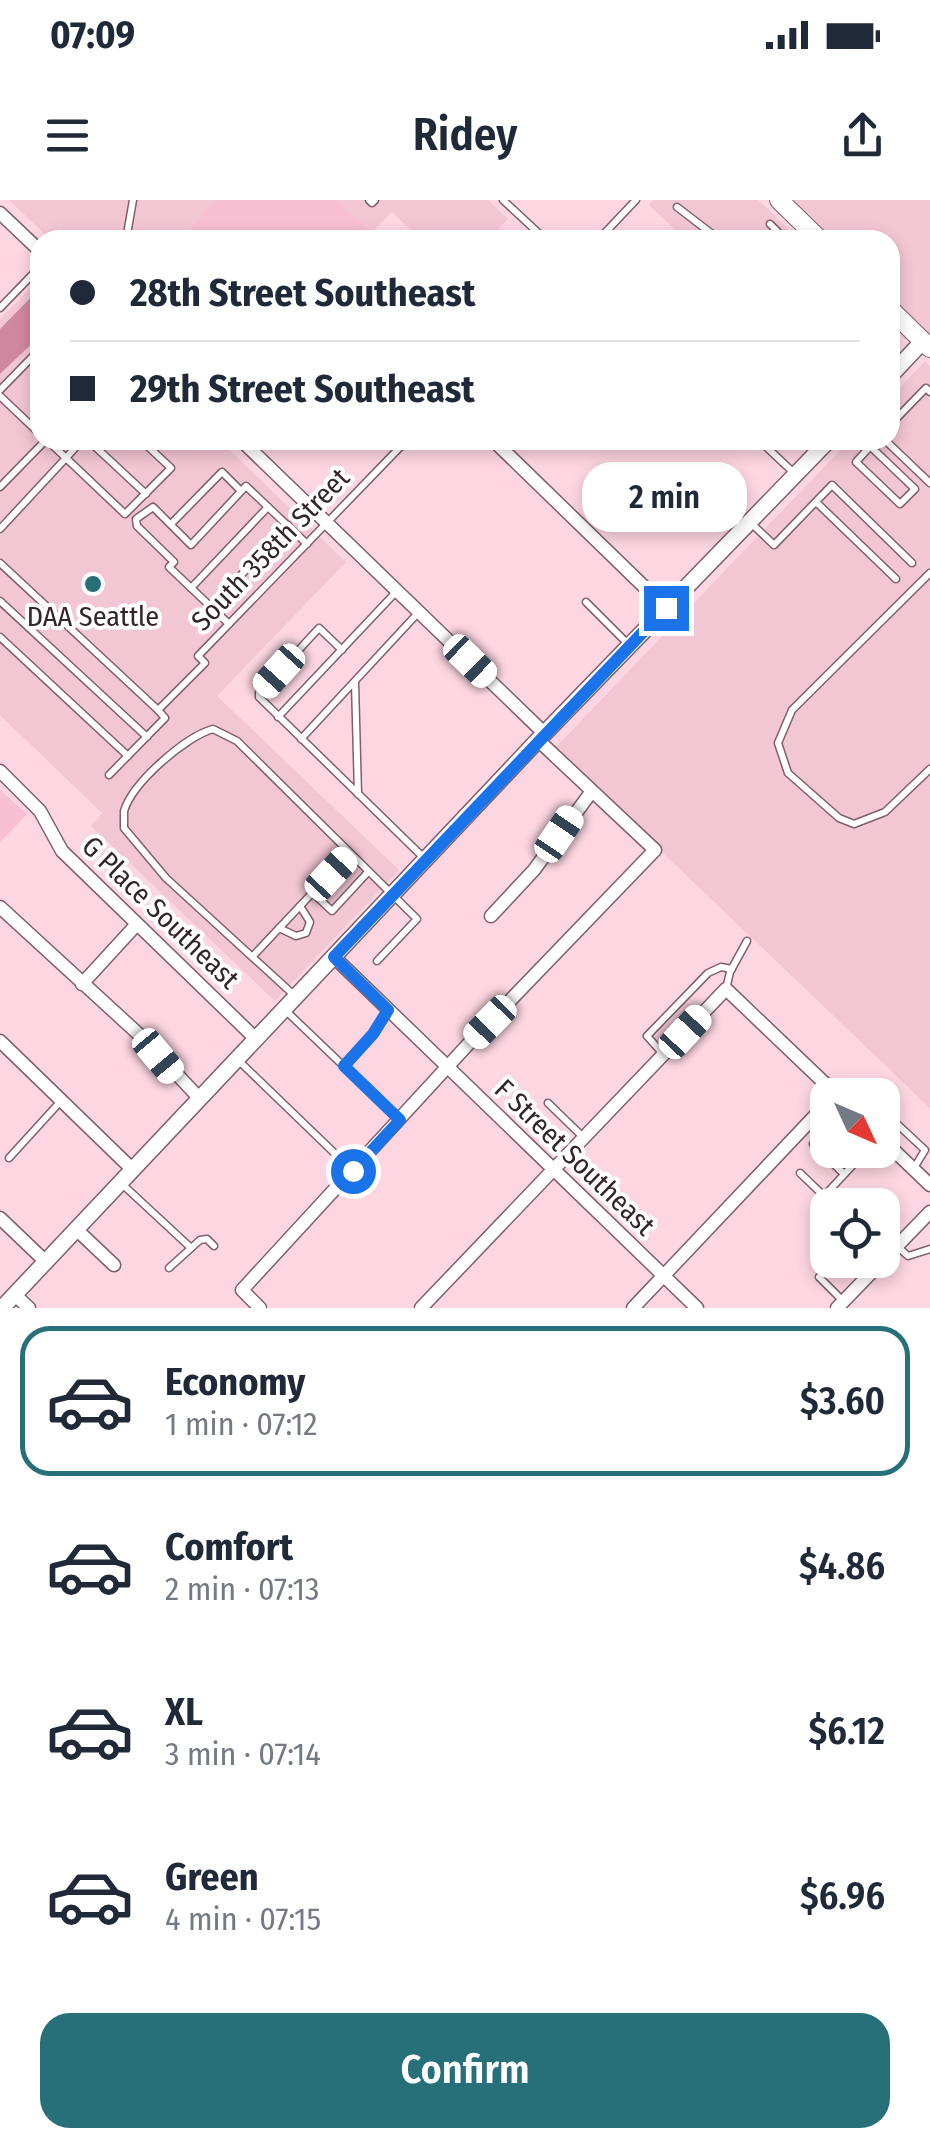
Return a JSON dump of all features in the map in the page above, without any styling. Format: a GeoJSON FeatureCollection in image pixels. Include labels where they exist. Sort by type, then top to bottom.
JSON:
{"type":"FeatureCollection","features":[{"type":"Feature","properties":{"kind":"main road"},"geometry":{"type":"LineString","coordinates":[[779,200],[810,230]]}},
{"type":"Feature","properties":{"kind":"main road"},"geometry":{"type":"LineString","coordinates":[[900,319],[926,345]]}},
{"type":"Feature","properties":{"kind":"street"},"geometry":{"type":"LineString","coordinates":[[0,213],[30,242]]}},
{"type":"Feature","properties":{"kind":"street"},"geometry":{"type":"LineString","coordinates":[[900,367],[926,345]]}},
{"type":"Feature","properties":{"kind":"street"},"geometry":{"type":"LineString","coordinates":[[250,450],[419,612],[655,850],[242,1290],[260,1308]]}},
{"type":"Feature","properties":{"kind":"street"},"geometry":{"type":"LineString","coordinates":[[503,450],[666,608]]}},
{"type":"Feature","properties":{"kind":"street"},"geometry":{"type":"LineString","coordinates":[[2,1308],[542,736],[819,450]]}},
{"type":"Feature","properties":{"kind":"street","name":"G Place Southeast"},"geometry":{"type":"LineString","coordinates":[[0,771],[34,804],[62,851],[256,1039]]}},
{"type":"Feature","properties":{"kind":"street"},"geometry":{"type":"LineString","coordinates":[[492,916],[534,870],[592,790]]}},
{"type":"Feature","properties":{"kind":"street"},"geometry":{"type":"LineString","coordinates":[[0,907],[145,1040],[200,1100]]}},
{"type":"Feature","properties":{"kind":"street"},"geometry":{"type":"LineString","coordinates":[[82,984],[137,924]]}},
{"type":"Feature","properties":{"kind":"street","name":"F Street Southeast"},"geometry":{"type":"LineString","coordinates":[[334,957],[697,1308]]}},
{"type":"Feature","properties":{"kind":"street"},"geometry":{"type":"LineString","coordinates":[[421,1308],[726,989],[816,1078]]}},
{"type":"Feature","properties":{"kind":"street"},"geometry":{"type":"LineString","coordinates":[[0,1042],[133,1170]]}},
{"type":"Feature","properties":{"kind":"street"},"geometry":{"type":"LineString","coordinates":[[632,1308],[810,1121]]}},
{"type":"Feature","properties":{"kind":"street"},"geometry":{"type":"LineString","coordinates":[[900,1156],[930,1185]]}},
{"type":"Feature","properties":{"kind":"street"},"geometry":{"type":"LineString","coordinates":[[900,1243],[930,1212]]}},
{"type":"Feature","properties":{"kind":"street"},"geometry":{"type":"LineString","coordinates":[[0,1218],[46,1262]]}},
{"type":"Feature","properties":{"kind":"street"},"geometry":{"type":"LineString","coordinates":[[77,1230],[114,1264]]}},
{"type":"Feature","properties":{"kind":"street"},"geometry":{"type":"LineString","coordinates":[[840,1305],[866,1278]]}},
{"type":"Feature","properties":{"kind":"street"},"geometry":{"type":"LineString","coordinates":[[14,1295],[29,1308]]}},
{"type":"Feature","properties":{"kind":"lane"},"geometry":{"type":"LineString","coordinates":[[128,230],[133,200]]}},
{"type":"Feature","properties":{"kind":"lane"},"geometry":{"type":"LineString","coordinates":[[504,200],[536,230]]}},
{"type":"Feature","properties":{"kind":"lane"},"geometry":{"type":"LineString","coordinates":[[608,230],[636,200]]}},
{"type":"Feature","properties":{"kind":"lane"},"geometry":{"type":"LineString","coordinates":[[678,206],[708,230]]}},
{"type":"Feature","properties":{"kind":"lane"},"geometry":{"type":"LineString","coordinates":[[770,224],[776,230]]}},
{"type":"Feature","properties":{"kind":"lane"},"geometry":{"type":"LineString","coordinates":[[0,308],[30,276]]}},
{"type":"Feature","properties":{"kind":"lane"},"geometry":{"type":"LineString","coordinates":[[30,360],[0,393],[30,424]]}},
{"type":"Feature","properties":{"kind":"lane"},"geometry":{"type":"LineString","coordinates":[[900,415],[926,388],[930,392]]}},
{"type":"Feature","properties":{"kind":"lane"},"geometry":{"type":"LineString","coordinates":[[0,487],[36,450]]}},
{"type":"Feature","properties":{"kind":"lane"},"geometry":{"type":"LineString","coordinates":[[57,450],[125,514],[171,468],[152,450]]}},
{"type":"Feature","properties":{"kind":"lane"},"geometry":{"type":"LineString","coordinates":[[0,529],[74,450]]}},
{"type":"Feature","properties":{"kind":"lane"},"geometry":{"type":"LineString","coordinates":[[96,450],[146,494]]}},
{"type":"Feature","properties":{"kind":"lane","name":"South 358th Street"},"geometry":{"type":"LineString","coordinates":[[109,776],[165,718],[158,710],[205,662],[198,656],[397,450]]}},
{"type":"Feature","properties":{"kind":"lane"},"geometry":{"type":"LineString","coordinates":[[770,450],[796,474]]}},
{"type":"Feature","properties":{"kind":"lane"},"geometry":{"type":"LineString","coordinates":[[867,450],[856,462],[900,504],[915,489],[879,450]]}},
{"type":"Feature","properties":{"kind":"lane"},"geometry":{"type":"LineString","coordinates":[[896,450],[930,483]]}},
{"type":"Feature","properties":{"kind":"lane"},"geometry":{"type":"LineString","coordinates":[[171,524],[222,472],[241,491]]}},
{"type":"Feature","properties":{"kind":"lane"},"geometry":{"type":"LineString","coordinates":[[750,522],[774,545],[832,485],[912,562]]}},
{"type":"Feature","properties":{"kind":"lane"},"geometry":{"type":"LineString","coordinates":[[229,624],[169,566],[174,562],[136,526],[136,520],[153,507],[192,544],[246,486],[307,544]]}},
{"type":"Feature","properties":{"kind":"lane"},"geometry":{"type":"LineString","coordinates":[[816,502],[896,579]]}},
{"type":"Feature","properties":{"kind":"lane"},"geometry":{"type":"LineString","coordinates":[[192,588],[268,507]]}},
{"type":"Feature","properties":{"kind":"lane"},"geometry":{"type":"LineString","coordinates":[[210,606],[288,525]]}},
{"type":"Feature","properties":{"kind":"lane"},"geometry":{"type":"LineString","coordinates":[[0,563],[158,710]]}},
{"type":"Feature","properties":{"kind":"lane"},"geometry":{"type":"LineString","coordinates":[[930,573],[792,710],[778,744],[788,774],[838,818],[854,824],[885,812],[930,769]]}},
{"type":"Feature","properties":{"kind":"lane"},"geometry":{"type":"LineString","coordinates":[[278,717],[397,591]]}},
{"type":"Feature","properties":{"kind":"lane"},"geometry":{"type":"LineString","coordinates":[[0,601],[146,737]]}},
{"type":"Feature","properties":{"kind":"lane"},"geometry":{"type":"LineString","coordinates":[[586,602],[630,646]]}},
{"type":"Feature","properties":{"kind":"lane"},"geometry":{"type":"LineString","coordinates":[[301,739],[419,612]]}},
{"type":"Feature","properties":{"kind":"lane"},"geometry":{"type":"LineString","coordinates":[[342,650],[319,628],[260,693],[261,701],[426,860]]}},
{"type":"Feature","properties":{"kind":"lane"},"geometry":{"type":"LineString","coordinates":[[0,637],[128,756]]}},
{"type":"Feature","properties":{"kind":"lane"},"geometry":{"type":"LineString","coordinates":[[354,682],[358,794]]}},
{"type":"Feature","properties":{"kind":"lane"},"geometry":{"type":"LineString","coordinates":[[296,997],[166,878],[124,828],[124,812],[132,798],[164,760],[200,733],[213,729],[230,736],[416,919],[377,961]]}},
{"type":"Feature","properties":{"kind":"lane"},"geometry":{"type":"LineString","coordinates":[[253,956],[350,854]]}},
{"type":"Feature","properties":{"kind":"lane"},"geometry":{"type":"LineString","coordinates":[[313,893],[332,911],[368,872]]}},
{"type":"Feature","properties":{"kind":"lane"},"geometry":{"type":"LineString","coordinates":[[279,928],[296,936],[306,933],[310,922],[300,906]]}},
{"type":"Feature","properties":{"kind":"lane"},"geometry":{"type":"LineString","coordinates":[[726,989],[747,941]]}},
{"type":"Feature","properties":{"kind":"lane"},"geometry":{"type":"LineString","coordinates":[[664,1054],[648,1036],[708,973],[721,967],[732,968]]}},
{"type":"Feature","properties":{"kind":"lane"},"geometry":{"type":"LineString","coordinates":[[284,1010],[400,1120]]}},
{"type":"Feature","properties":{"kind":"lane"},"geometry":{"type":"LineString","coordinates":[[344,1066],[373,1034],[388,1010]]}},
{"type":"Feature","properties":{"kind":"lane"},"geometry":{"type":"LineString","coordinates":[[237,1060],[353,1171]]}},
{"type":"Feature","properties":{"kind":"lane"},"geometry":{"type":"LineString","coordinates":[[9,1158],[61,1101]]}},
{"type":"Feature","properties":{"kind":"lane"},"geometry":{"type":"LineString","coordinates":[[548,1102],[585,1138]]}},
{"type":"Feature","properties":{"kind":"lane"},"geometry":{"type":"LineString","coordinates":[[900,1127],[925,1150],[913,1169]]}},
{"type":"Feature","properties":{"kind":"lane"},"geometry":{"type":"LineString","coordinates":[[838,1168],[844,1174]]}},
{"type":"Feature","properties":{"kind":"lane"},"geometry":{"type":"LineString","coordinates":[[800,1173],[824,1196],[850,1168]]}},
{"type":"Feature","properties":{"kind":"lane"},"geometry":{"type":"LineString","coordinates":[[121,1183],[190,1248]]}},
{"type":"Feature","properties":{"kind":"lane"},"geometry":{"type":"LineString","coordinates":[[169,1268],[204,1238],[214,1246]]}},
{"type":"Feature","properties":{"kind":"lane"},"geometry":{"type":"LineString","coordinates":[[900,1249],[908,1256],[930,1250]]}},
{"type":"Feature","properties":{"kind":"lane"},"geometry":{"type":"LineString","coordinates":[[819,1278],[840,1305]]}},
{"type":"Feature","properties":{"kind":"shaded area"},"geometry":{"type":"Polygon","coordinates":[[[9,200],[216,200],[188,230],[40,230],[9,200]]]}},
{"type":"Feature","properties":{"kind":"shaded area"},"geometry":{"type":"Polygon","coordinates":[[[216,200],[338,200],[370,230],[188,230],[216,200]]]}},
{"type":"Feature","properties":{"kind":"shaded area"},"geometry":{"type":"Polygon","coordinates":[[[338,200],[488,200],[508,219],[498,230],[411,230],[392,212],[370,230],[338,200]]]}},
{"type":"Feature","properties":{"kind":"shaded area"},"geometry":{"type":"Polygon","coordinates":[[[653,200],[758,200],[790,230],[675,230],[649,205],[653,200]]]}},
{"type":"Feature","properties":{"kind":"shaded area"},"geometry":{"type":"Polygon","coordinates":[[[779,200],[930,200],[930,348],[900,319],[900,230],[810,230],[779,200]]]}},
{"type":"Feature","properties":{"kind":"shaded area","name":"DAA Seattle"},"geometry":{"type":"Polygon","coordinates":[[[30,288],[30,450],[229,450],[346,562],[217,696],[399,870],[275,1001],[91,826],[102,813],[0,715],[0,319],[30,288]]]}},
{"type":"Feature","properties":{"kind":"shaded area"},"geometry":{"type":"Polygon","coordinates":[[[30,298],[30,346],[0,374],[0,329],[30,298]]]}},
{"type":"Feature","properties":{"kind":"shaded area"},"geometry":{"type":"Polygon","coordinates":[[[925,361],[930,366],[930,1108],[554,749],[840,450],[900,450],[900,387],[925,361]]]}},
{"type":"Feature","properties":{"kind":"shaded area"},"geometry":{"type":"Polygon","coordinates":[[[0,790],[27,814],[0,842],[0,790]]]}},
{"type":"Feature","properties":{"kind":"place","name":"DAA Seattle"},"geometry":{"type":"Point","coordinates":[93,584]}},
{"type":"Feature","properties":{"kind":"route"},"geometry":{"type":"LineString","coordinates":[[353,1171],[400,1120],[344,1066],[373,1034],[388,1010],[334,957],[666,608]]}}]}
